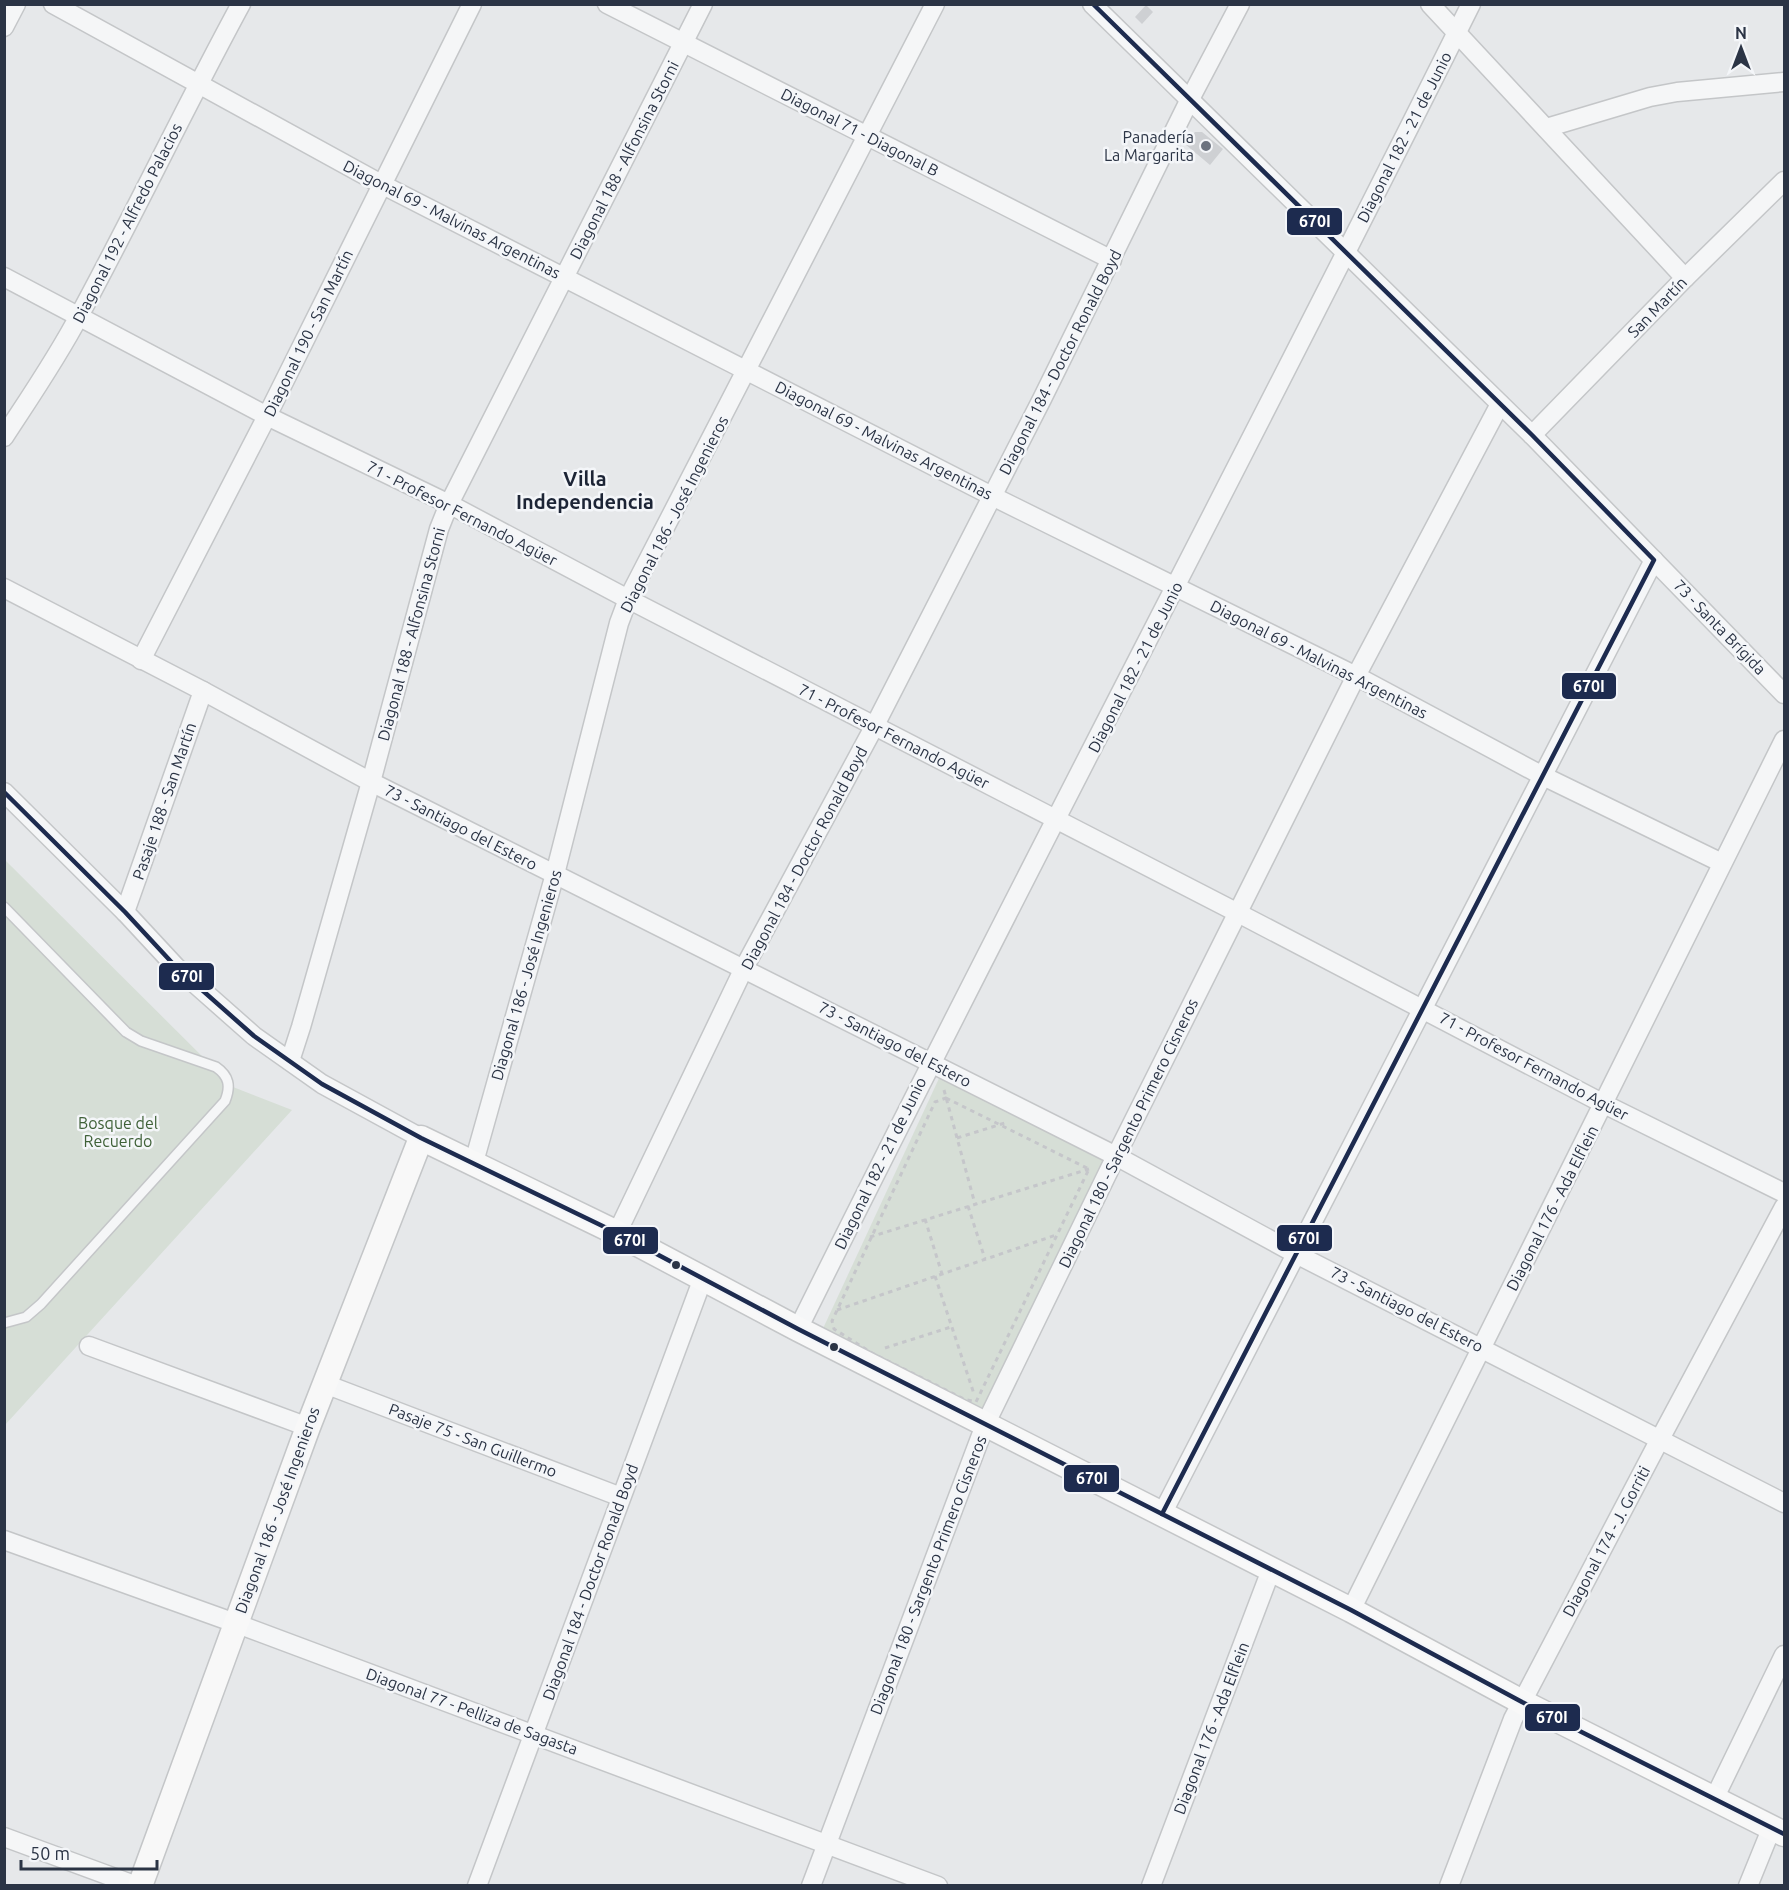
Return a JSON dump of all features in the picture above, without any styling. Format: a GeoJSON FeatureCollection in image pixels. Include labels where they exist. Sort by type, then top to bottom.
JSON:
{"type":"FeatureCollection","features":[{"type":"Feature","properties":{"kind":"street"},"geometry":{"type":"LineString","coordinates":[[4,27],[16,4]]}},
{"type":"Feature","properties":{"kind":"street","name":"Diagonal 69 - Malvinas Argentinas"},"geometry":{"type":"LineString","coordinates":[[53,4],[381,184],[992,496],[1356,676],[1541,775],[1722,863]]}},
{"type":"Feature","properties":{"kind":"street","name":"Diagonal 192 - Alfredo Palacios"},"geometry":{"type":"LineString","coordinates":[[4,437],[50,368],[79,317],[197,84],[242,4]]}},
{"type":"Feature","properties":{"kind":"street","name":"Diagonal 190 - San Martín"},"geometry":{"type":"LineString","coordinates":[[141,660],[267,416],[472,4]]}},
{"type":"Feature","properties":{"kind":"street","name":"Diagonal 71 - Diagonal B"},"geometry":{"type":"LineString","coordinates":[[607,4],[1112,260]]}},
{"type":"Feature","properties":{"kind":"street","name":"Diagonal 188 - Alfonsina Storni"},"geometry":{"type":"LineString","coordinates":[[290,1061],[305,1016],[371,782],[439,529],[449,504],[703,4]]}},
{"type":"Feature","properties":{"kind":"street","name":"Diagonal 186 - José Ingenieros"},"geometry":{"type":"LineString","coordinates":[[474,1162],[555,874],[619,623],[628,599],[935,4]]}},
{"type":"Feature","properties":{"kind":"street","name":"73 - Santa Brígida"},"geometry":{"type":"LineString","coordinates":[[1092,4],[1532,435],[1785,694]]}},
{"type":"Feature","properties":{"kind":"street","name":"Diagonal 184 - Doctor Ronald Boyd"},"geometry":{"type":"LineString","coordinates":[[617,1233],[744,968],[874,727],[1240,4]]}},
{"type":"Feature","properties":{"kind":"street"},"geometry":{"type":"LineString","coordinates":[[1430,4],[1685,278]]}},
{"type":"Feature","properties":{"kind":"street","name":"Diagonal 182 - 21 de Junio"},"geometry":{"type":"LineString","coordinates":[[798,1329],[930,1062],[1057,819],[1471,4]]}},
{"type":"Feature","properties":{"kind":"street"},"geometry":{"type":"LineString","coordinates":[[1546,128],[1677,92],[1785,82]]}},
{"type":"Feature","properties":{"kind":"street","name":"San Martín"},"geometry":{"type":"LineString","coordinates":[[1532,435],[1685,278],[1785,181]]}},
{"type":"Feature","properties":{"kind":"street","name":"71 - Profesor Fernando Agüer"},"geometry":{"type":"LineString","coordinates":[[4,277],[267,416],[449,504],[874,727],[1238,912],[1604,1104],[1785,1193]]}},
{"type":"Feature","properties":{"kind":"street","name":"Diagonal 180 - Sargento Primero Cisneros"},"geometry":{"type":"LineString","coordinates":[[811,1886],[985,1425],[1116,1156],[1356,676],[1500,404]]}},
{"type":"Feature","properties":{"kind":"street"},"geometry":{"type":"LineString","coordinates":[[1162,1514],[1298,1255],[1541,775],[1654,560]]}},
{"type":"Feature","properties":{"kind":"street","name":"73 - Santiago del Estero"},"geometry":{"type":"LineString","coordinates":[[4,588],[203,691],[371,782],[1116,1156],[1298,1255],[1785,1503]]}},
{"type":"Feature","properties":{"kind":"street","name":"Pasaje 188 - San Martín"},"geometry":{"type":"LineString","coordinates":[[125,912],[203,691]]}},
{"type":"Feature","properties":{"kind":"street","name":"Diagonal 176 - Ada Elflein"},"geometry":{"type":"LineString","coordinates":[[1351,1610],[1785,740]]}},
{"type":"Feature","properties":{"kind":"street"},"geometry":{"type":"LineString","coordinates":[[4,792],[125,912],[176,967],[254,1036],[322,1084],[421,1138],[617,1233],[798,1329],[1351,1610],[1522,1702],[1778,1831],[1748,1886]]}},
{"type":"Feature","properties":{"kind":"street","name":"Diagonal 186 - José Ingenieros"},"geometry":{"type":"LineString","coordinates":[[138,1886],[308,1427],[421,1138]]}},
{"type":"Feature","properties":{"kind":"street","name":"Diagonal 174 - J. Gorriti"},"geometry":{"type":"LineString","coordinates":[[1449,1886],[1513,1719],[1785,1207]]}},
{"type":"Feature","properties":{"kind":"street","name":"Diagonal 184 - Doctor Ronald Boyd"},"geometry":{"type":"LineString","coordinates":[[477,1886],[703,1278]]}},
{"type":"Feature","properties":{"kind":"street"},"geometry":{"type":"LineString","coordinates":[[89,1346],[308,1427]]}},
{"type":"Feature","properties":{"kind":"street","name":"Pasaje 75 - San Guillermo"},"geometry":{"type":"LineString","coordinates":[[325,1384],[621,1497]]}},
{"type":"Feature","properties":{"kind":"street","name":"Diagonal 77 - Pelliza de Sagasta"},"geometry":{"type":"LineString","coordinates":[[4,1540],[235,1623],[938,1886]]}},
{"type":"Feature","properties":{"kind":"street","name":"Diagonal 176 - Ada Elflein"},"geometry":{"type":"LineString","coordinates":[[1151,1886],[1271,1570]]}},
{"type":"Feature","properties":{"kind":"street"},"geometry":{"type":"LineString","coordinates":[[1714,1799],[1785,1655]]}},
{"type":"Feature","properties":{"kind":"street"},"geometry":{"type":"LineString","coordinates":[[4,1837],[138,1886]]}},
{"type":"Feature","properties":{"kind":"lane"},"geometry":{"type":"LineString","coordinates":[[4,907],[126,1032],[141,1041],[216,1067],[224,1072],[229,1084],[225,1101],[41,1304],[26,1317],[4,1323]]}},
{"type":"Feature","properties":{"kind":"path"},"geometry":{"type":"LineString","coordinates":[[942,1083],[975,1203]]}},
{"type":"Feature","properties":{"kind":"path"},"geometry":{"type":"LineString","coordinates":[[976,1402],[964,1399],[872,1353],[834,1329],[832,1321],[935,1102],[946,1098],[1089,1169]]}},
{"type":"Feature","properties":{"kind":"path"},"geometry":{"type":"LineString","coordinates":[[957,1138],[1015,1120]]}},
{"type":"Feature","properties":{"kind":"path"},"geometry":{"type":"LineString","coordinates":[[870,1237],[1089,1169]]}},
{"type":"Feature","properties":{"kind":"path"},"geometry":{"type":"LineString","coordinates":[[976,1402],[1089,1169]]}},
{"type":"Feature","properties":{"kind":"path"},"geometry":{"type":"LineString","coordinates":[[968,1206],[985,1259]]}},
{"type":"Feature","properties":{"kind":"path"},"geometry":{"type":"LineString","coordinates":[[925,1219],[942,1274]]}},
{"type":"Feature","properties":{"kind":"path"},"geometry":{"type":"LineString","coordinates":[[837,1310],[1057,1235]]}},
{"type":"Feature","properties":{"kind":"path"},"geometry":{"type":"LineString","coordinates":[[935,1276],[976,1402]]}},
{"type":"Feature","properties":{"kind":"path"},"geometry":{"type":"LineString","coordinates":[[872,1353],[951,1327]]}},
{"type":"Feature","properties":{"kind":"green space","name":"Bosque del Recuerdo"},"geometry":{"type":"Polygon","coordinates":[[[4,859],[233,1087],[292,1110],[5,1425],[4,859]]]}},
{"type":"Feature","properties":{"kind":"green space"},"geometry":{"type":"Polygon","coordinates":[[[941,1074],[1107,1158],[981,1416],[820,1335],[941,1074]]]}},
{"type":"Feature","properties":{"kind":"building"},"geometry":{"type":"Polygon","coordinates":[[[1146,5],[1153,12],[1142,24],[1135,17],[1146,5]]]}},
{"type":"Feature","properties":{"kind":"building"},"geometry":{"type":"Polygon","coordinates":[[[1195,132],[1202,132],[1223,149],[1210,165],[1185,144],[1195,132]]]}},
{"type":"Feature","properties":{"kind":"transit line","name":"670I"},"geometry":{"type":"LineString","coordinates":[[1093,4],[1532,435],[1654,560],[1162,1514]]}},
{"type":"Feature","properties":{"kind":"transit line","name":"670I"},"geometry":{"type":"LineString","coordinates":[[4,792],[125,912],[176,967],[254,1036],[322,1084],[421,1138],[617,1233],[798,1329],[1351,1610],[1522,1702],[1784,1834]]}},
{"type":"Feature","properties":{"kind":"place","name":"Panadería La Margarita"},"geometry":{"type":"Point","coordinates":[1206,146]}},
{"type":"Feature","properties":{"kind":"district","name":"Villa Independencia"},"geometry":{"type":"Point","coordinates":[585,490]}}]}
